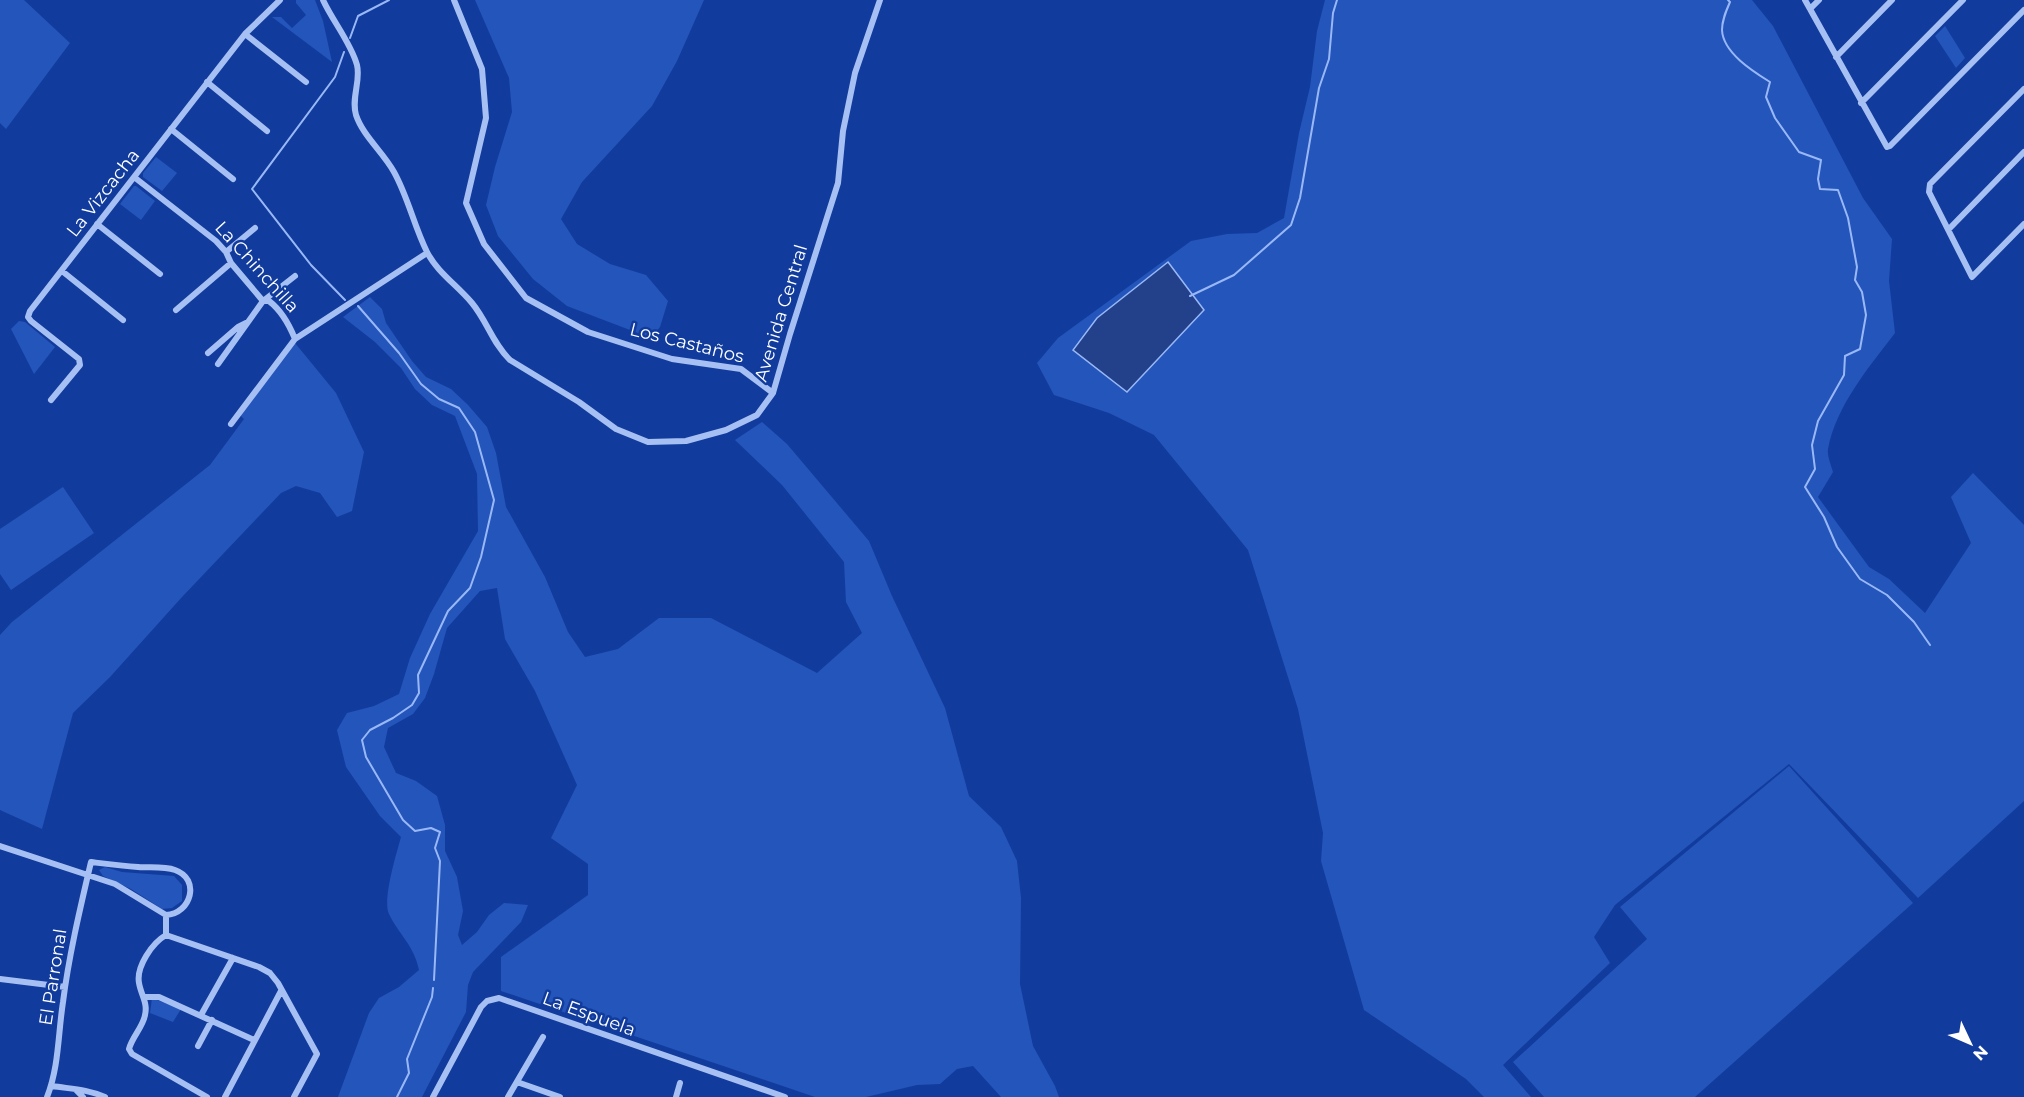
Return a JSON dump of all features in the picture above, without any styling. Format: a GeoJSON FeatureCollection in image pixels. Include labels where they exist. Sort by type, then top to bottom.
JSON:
{"type":"FeatureCollection","features":[{"type":"Feature","properties":{"kind":"street","name":"La Vizcacha"},"geometry":{"type":"LineString","coordinates":[[51,400],[80,365],[79,359],[31,321],[28,315],[245,34],[280,0]]}},
{"type":"Feature","properties":{"kind":"street","name":"Avenida Central"},"geometry":{"type":"LineString","coordinates":[[322,0],[357,66],[358,79],[354,103],[356,114],[362,128],[394,172],[432,261],[473,304],[494,341],[510,360],[579,402],[616,429],[648,442],[686,441],[726,430],[756,415],[773,393],[838,183],[843,131],[855,73],[880,0]]}},
{"type":"Feature","properties":{"kind":"street","name":"Los Castaños"},"geometry":{"type":"LineString","coordinates":[[454,0],[482,69],[486,118],[466,203],[484,244],[526,298],[588,332],[672,359],[741,369],[773,393]]}},
{"type":"Feature","properties":{"kind":"street"},"geometry":{"type":"LineString","coordinates":[[1805,0],[1887,147],[2024,10]]}},
{"type":"Feature","properties":{"kind":"street"},"geometry":{"type":"LineString","coordinates":[[1810,9],[1819,0]]}},
{"type":"Feature","properties":{"kind":"street"},"geometry":{"type":"LineString","coordinates":[[1836,57],[1892,0]]}},
{"type":"Feature","properties":{"kind":"street"},"geometry":{"type":"LineString","coordinates":[[1861,103],[1963,0]]}},
{"type":"Feature","properties":{"kind":"street"},"geometry":{"type":"LineString","coordinates":[[245,34],[306,82]]}},
{"type":"Feature","properties":{"kind":"street"},"geometry":{"type":"LineString","coordinates":[[207,82],[267,131]]}},
{"type":"Feature","properties":{"kind":"street"},"geometry":{"type":"LineString","coordinates":[[2024,89],[1930,184],[1929,192],[1972,276],[2024,224]]}},
{"type":"Feature","properties":{"kind":"street"},"geometry":{"type":"LineString","coordinates":[[171,129],[233,179]]}},
{"type":"Feature","properties":{"kind":"street"},"geometry":{"type":"LineString","coordinates":[[1949,229],[2024,152]]}},
{"type":"Feature","properties":{"kind":"street","name":"La Chinchilla"},"geometry":{"type":"LineString","coordinates":[[134,177],[210,235],[263,302],[269,301],[277,309],[289,324],[295,339]]}},
{"type":"Feature","properties":{"kind":"street"},"geometry":{"type":"LineString","coordinates":[[97,224],[160,274]]}},
{"type":"Feature","properties":{"kind":"street"},"geometry":{"type":"LineString","coordinates":[[225,252],[255,228]]}},
{"type":"Feature","properties":{"kind":"street"},"geometry":{"type":"LineString","coordinates":[[231,424],[295,339],[427,253]]}},
{"type":"Feature","properties":{"kind":"street"},"geometry":{"type":"LineString","coordinates":[[177,310],[231,263]]}},
{"type":"Feature","properties":{"kind":"street"},"geometry":{"type":"LineString","coordinates":[[62,272],[123,320]]}},
{"type":"Feature","properties":{"kind":"street"},"geometry":{"type":"LineString","coordinates":[[218,364],[263,302],[294,276]]}},
{"type":"Feature","properties":{"kind":"street"},"geometry":{"type":"LineString","coordinates":[[208,353],[238,327],[248,322]]}},
{"type":"Feature","properties":{"kind":"street"},"geometry":{"type":"LineString","coordinates":[[0,846],[122,887],[166,915],[165,935],[152,947],[140,971],[139,984],[144,997],[145,1017],[129,1049],[132,1054],[207,1097]]}},
{"type":"Feature","properties":{"kind":"street","name":"El Parronal"},"geometry":{"type":"LineString","coordinates":[[47,1097],[52,1086],[59,1046],[72,941],[91,862],[168,869],[182,874],[190,887],[188,901],[179,912],[166,915]]}},
{"type":"Feature","properties":{"kind":"street"},"geometry":{"type":"LineString","coordinates":[[165,935],[264,969],[274,978],[317,1054],[294,1097]]}},
{"type":"Feature","properties":{"kind":"street"},"geometry":{"type":"LineString","coordinates":[[201,1015],[233,958]]}},
{"type":"Feature","properties":{"kind":"street"},"geometry":{"type":"LineString","coordinates":[[0,979],[65,987]]}},
{"type":"Feature","properties":{"kind":"street"},"geometry":{"type":"LineString","coordinates":[[235,1097],[226,1095],[281,991]]}},
{"type":"Feature","properties":{"kind":"street"},"geometry":{"type":"LineString","coordinates":[[144,997],[159,997],[254,1040]]}},
{"type":"Feature","properties":{"kind":"street","name":"La Espuela"},"geometry":{"type":"LineString","coordinates":[[433,1097],[481,1007],[487,1001],[499,998],[785,1097]]}},
{"type":"Feature","properties":{"kind":"street"},"geometry":{"type":"LineString","coordinates":[[198,1046],[212,1020]]}},
{"type":"Feature","properties":{"kind":"street"},"geometry":{"type":"LineString","coordinates":[[508,1097],[543,1037]]}},
{"type":"Feature","properties":{"kind":"street"},"geometry":{"type":"LineString","coordinates":[[517,1082],[543,1094],[560,1097]]}},
{"type":"Feature","properties":{"kind":"street"},"geometry":{"type":"LineString","coordinates":[[676,1097],[680,1083]]}},
{"type":"Feature","properties":{"kind":"street"},"geometry":{"type":"LineString","coordinates":[[52,1086],[76,1090],[88,1089],[105,1097]]}},
{"type":"Feature","properties":{"kind":"street"},"geometry":{"type":"LineString","coordinates":[[76,1090],[82,1097]]}},
{"type":"Feature","properties":{"kind":"shaded area"},"geometry":{"type":"Polygon","coordinates":[[[0,0],[24,0],[70,43],[6,129],[0,123],[0,0]]]}},
{"type":"Feature","properties":{"kind":"shaded area"},"geometry":{"type":"Polygon","coordinates":[[[296,0],[315,0],[323,21],[332,62],[272,17],[281,17],[292,28],[306,15],[296,0]]]}},
{"type":"Feature","properties":{"kind":"shaded area"},"geometry":{"type":"Polygon","coordinates":[[[475,0],[704,0],[677,61],[652,106],[582,182],[561,219],[577,244],[610,264],[646,275],[668,301],[660,327],[651,338],[567,306],[533,279],[498,236],[486,205],[512,112],[509,78],[475,0]]]}},
{"type":"Feature","properties":{"kind":"shaded area"},"geometry":{"type":"Polygon","coordinates":[[[1325,0],[1752,0],[1773,26],[1863,198],[1892,239],[1889,281],[1895,333],[1855,388],[1838,418],[1828,449],[1833,472],[1818,497],[1869,567],[1889,579],[1925,613],[1971,543],[1951,497],[1973,473],[2024,525],[2024,801],[1918,898],[1789,764],[1615,905],[1594,937],[1610,963],[1503,1065],[1531,1097],[1484,1097],[1466,1079],[1364,1010],[1321,861],[1323,833],[1298,709],[1248,550],[1154,435],[1109,413],[1054,395],[1037,363],[1058,338],[1191,241],[1227,234],[1257,233],[1284,218],[1299,133],[1310,87],[1317,31],[1325,0]]]}},
{"type":"Feature","properties":{"kind":"shaded area"},"geometry":{"type":"Polygon","coordinates":[[[1945,26],[1965,58],[1956,68],[1935,36],[1945,26]]]}},
{"type":"Feature","properties":{"kind":"shaded area"},"geometry":{"type":"Polygon","coordinates":[[[156,157],[177,173],[162,191],[143,177],[143,173],[156,157]]]}},
{"type":"Feature","properties":{"kind":"shaded area"},"geometry":{"type":"Polygon","coordinates":[[[134,186],[155,201],[141,220],[120,204],[134,186]]]}},
{"type":"Feature","properties":{"kind":"shaded area"},"geometry":{"type":"Polygon","coordinates":[[[1168,262],[1204,310],[1127,392],[1073,350],[1097,318],[1168,262]]]}},
{"type":"Feature","properties":{"kind":"shaded area"},"geometry":{"type":"Polygon","coordinates":[[[370,297],[382,309],[386,323],[426,377],[451,389],[487,427],[496,453],[506,507],[545,577],[568,632],[585,657],[618,649],[659,618],[711,618],[817,673],[862,633],[846,602],[844,562],[782,485],[735,440],[762,422],[787,444],[869,541],[892,596],[945,708],[969,796],[1001,827],[1017,861],[1021,898],[1020,984],[1033,1046],[1059,1097],[1001,1097],[973,1066],[957,1069],[940,1084],[917,1085],[866,1097],[815,1097],[501,991],[501,957],[588,895],[588,864],[551,838],[577,785],[535,691],[505,639],[497,588],[480,591],[447,628],[425,698],[413,714],[388,728],[384,747],[396,773],[416,781],[437,796],[445,825],[445,851],[457,877],[463,911],[458,935],[462,945],[477,932],[489,915],[504,903],[528,905],[521,922],[473,972],[468,985],[466,1012],[422,1097],[338,1097],[369,1013],[379,998],[399,987],[419,970],[414,954],[387,907],[391,876],[401,837],[380,816],[346,767],[337,730],[347,713],[374,706],[399,694],[410,658],[430,614],[478,531],[477,474],[455,416],[432,405],[415,389],[401,368],[375,342],[343,317],[370,297]]]}},
{"type":"Feature","properties":{"kind":"shaded area"},"geometry":{"type":"Polygon","coordinates":[[[19,321],[25,322],[55,347],[34,374],[11,329],[19,321]]]}},
{"type":"Feature","properties":{"kind":"shaded area"},"geometry":{"type":"Polygon","coordinates":[[[295,343],[336,393],[364,452],[352,511],[337,517],[320,493],[296,486],[281,493],[110,677],[73,713],[42,829],[0,810],[0,635],[12,622],[210,465],[244,419],[240,415],[295,343]]]}},
{"type":"Feature","properties":{"kind":"shaded area"},"geometry":{"type":"Polygon","coordinates":[[[63,487],[94,533],[11,590],[0,574],[0,529],[63,487]]]}},
{"type":"Feature","properties":{"kind":"shaded area"},"geometry":{"type":"Polygon","coordinates":[[[1789,766],[1913,903],[1695,1097],[1544,1097],[1513,1062],[1647,939],[1620,907],[1789,766]]]}},
{"type":"Feature","properties":{"kind":"shaded area"},"geometry":{"type":"Polygon","coordinates":[[[105,867],[122,872],[174,876],[182,885],[182,901],[172,908],[162,909],[131,889],[103,876],[99,870],[105,867]]]}},
{"type":"Feature","properties":{"kind":"shaded area"},"geometry":{"type":"Polygon","coordinates":[[[152,998],[181,1009],[173,1022],[150,1013],[152,998]]]}},
{"type":"Feature","properties":{"kind":"waterway"},"geometry":{"type":"LineString","coordinates":[[350,38],[358,16],[389,0]]}},
{"type":"Feature","properties":{"kind":"waterway"},"geometry":{"type":"LineString","coordinates":[[1190,296],[1234,275],[1291,225],[1300,198],[1319,88],[1329,59],[1333,13],[1337,0]]}},
{"type":"Feature","properties":{"kind":"waterway"},"geometry":{"type":"LineString","coordinates":[[1728,0],[1730,2],[1723,19],[1722,30],[1728,46],[1740,61],[1770,82],[1766,97],[1775,118],[1799,152],[1821,160],[1818,179],[1820,189],[1838,190],[1848,218],[1857,267],[1855,280],[1862,292],[1866,315],[1860,349],[1845,356],[1844,375],[1818,421],[1812,445],[1815,469],[1805,487],[1824,517],[1837,547],[1860,579],[1887,595],[1914,622],[1930,645]]}},
{"type":"Feature","properties":{"kind":"waterway"},"geometry":{"type":"LineString","coordinates":[[344,52],[335,77],[252,189],[311,265],[345,300]]}},
{"type":"Feature","properties":{"kind":"waterway"},"geometry":{"type":"LineString","coordinates":[[358,306],[399,353],[421,384],[439,399],[459,408],[475,432],[494,500],[481,557],[470,588],[448,611],[418,675],[419,693],[412,705],[370,730],[362,740],[366,757],[403,820],[415,831],[431,828],[440,832],[435,848],[440,861],[434,980]]}},
{"type":"Feature","properties":{"kind":"waterway"},"geometry":{"type":"LineString","coordinates":[[397,1097],[409,1073],[407,1059],[432,997],[433,988]]}}]}
